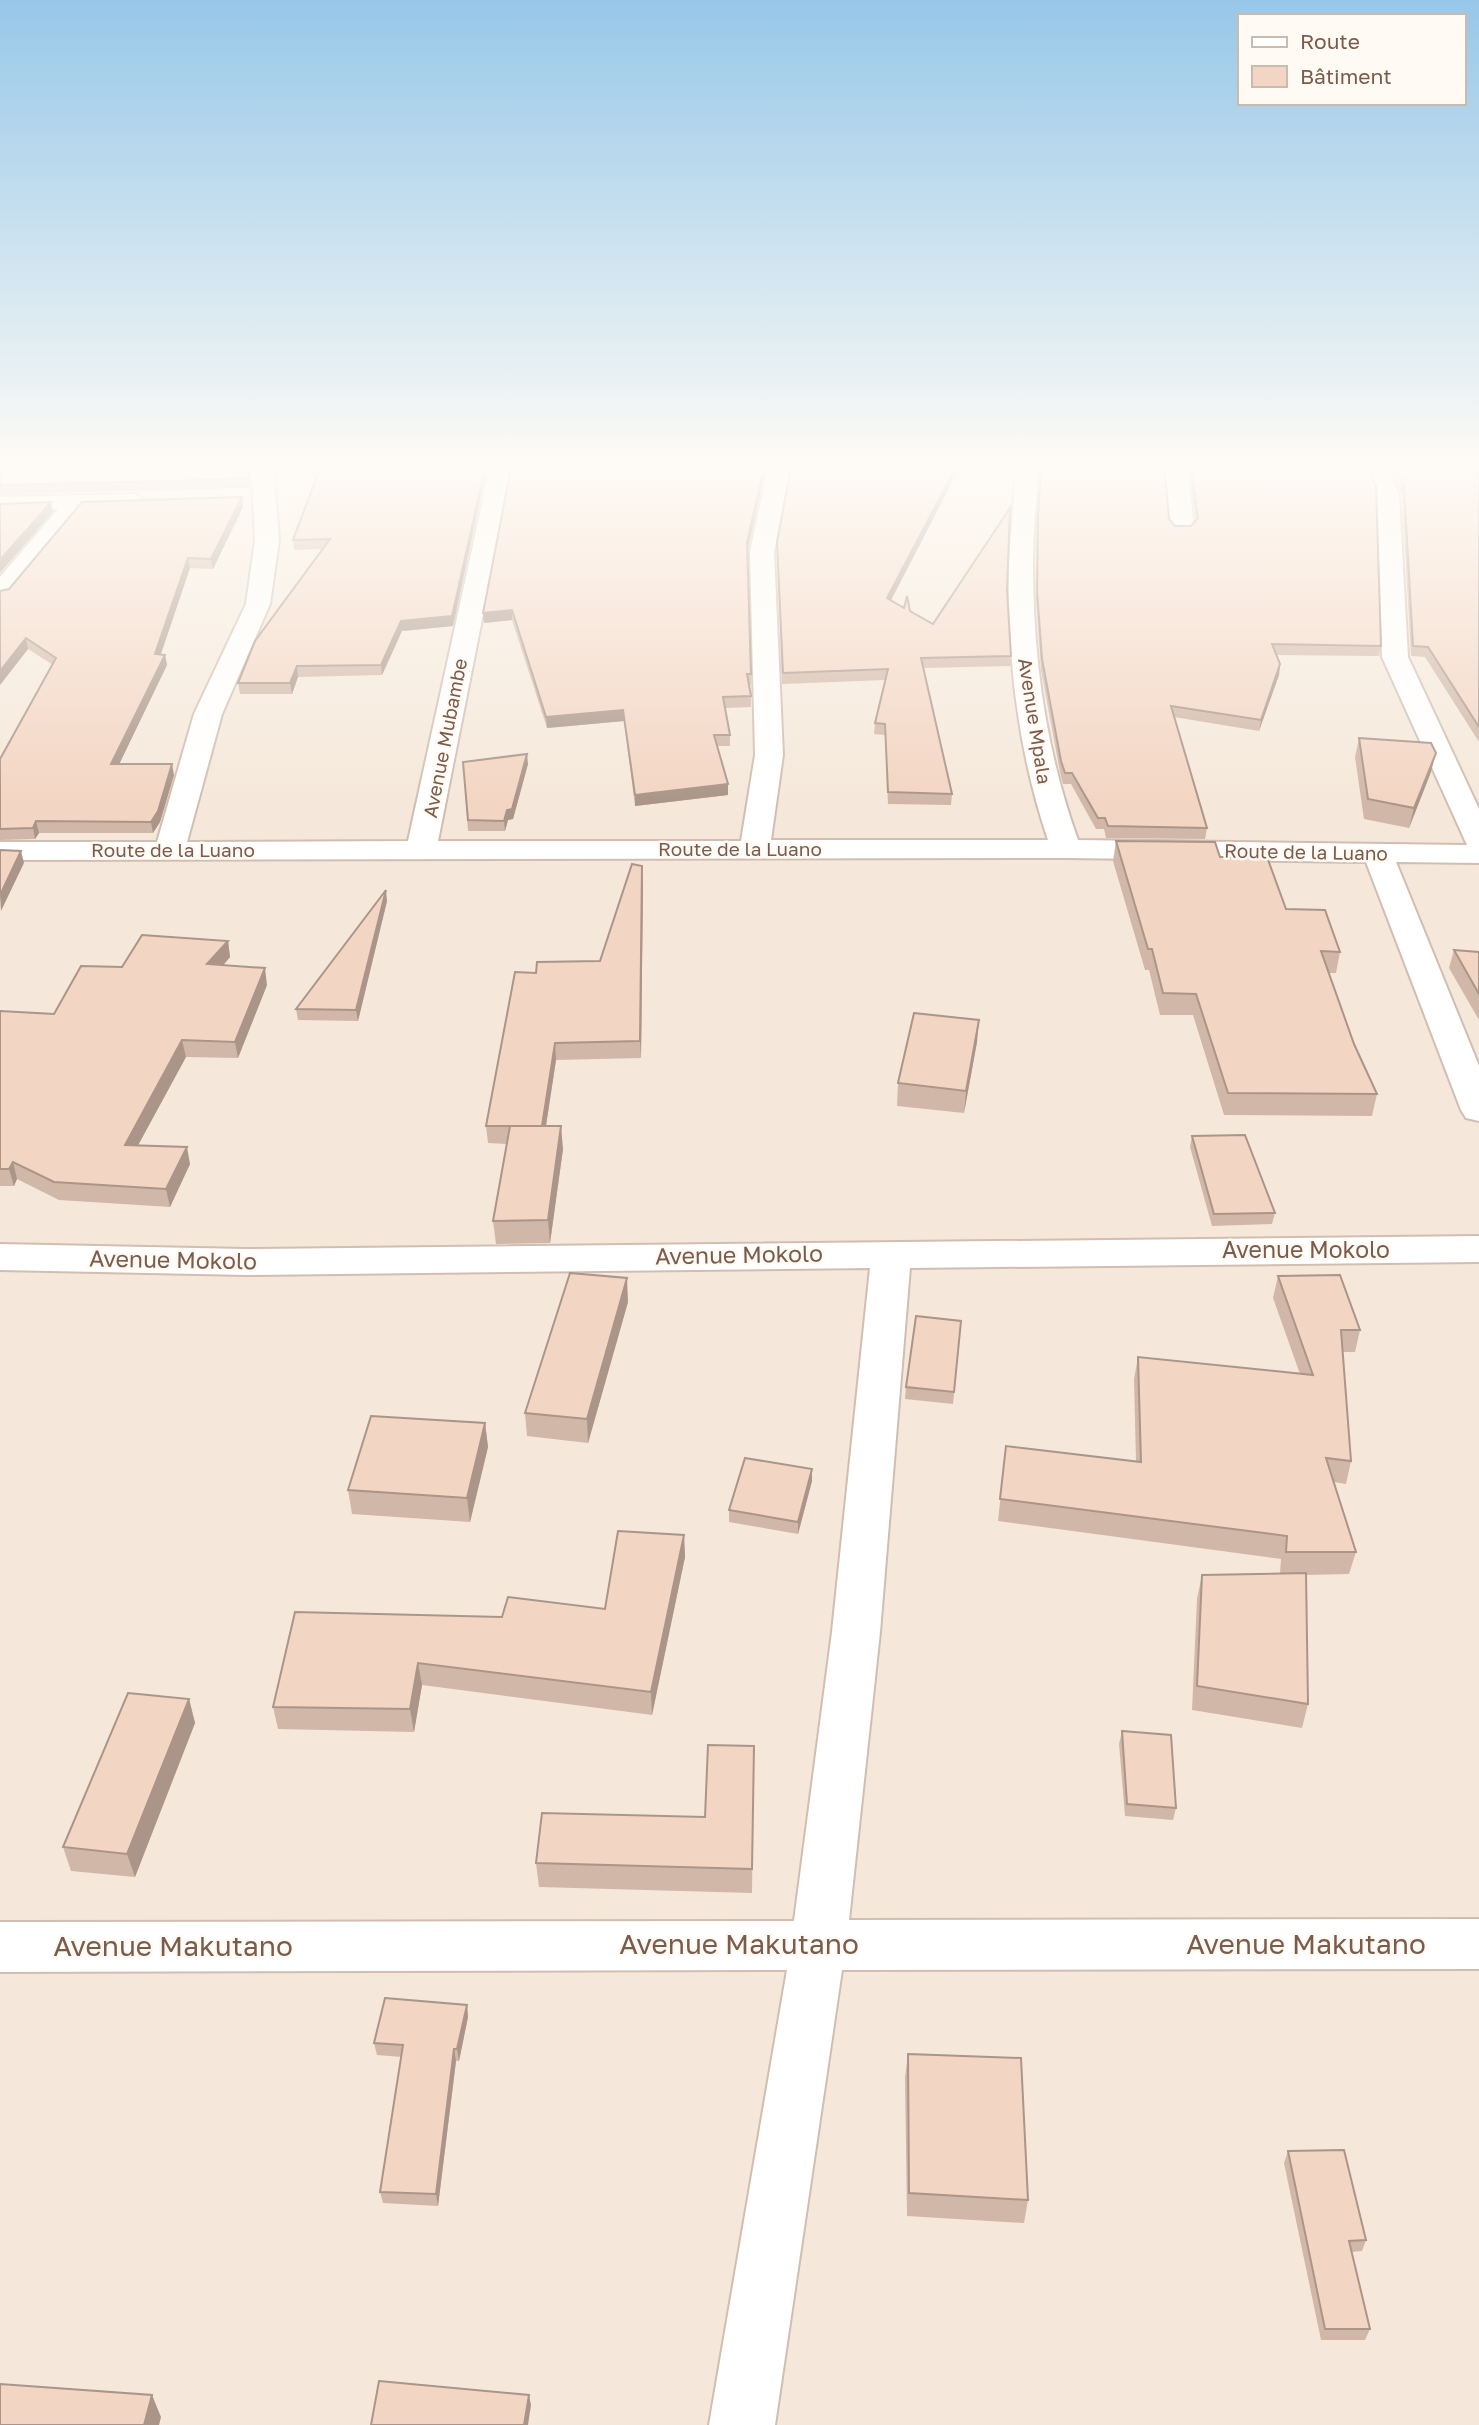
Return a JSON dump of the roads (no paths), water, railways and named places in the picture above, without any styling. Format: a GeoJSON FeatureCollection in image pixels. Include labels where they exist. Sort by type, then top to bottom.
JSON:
{"type":"FeatureCollection","features":[{"type":"Feature","properties":{"kind":"street"},"geometry":{"type":"LineString","coordinates":[[0,592],[14,576]]}},
{"type":"Feature","properties":{"kind":"street"},"geometry":{"type":"LineString","coordinates":[[170,850],[208,714],[258,604],[262,576]]}},
{"type":"Feature","properties":{"kind":"street","name":"Avenue Mubambe"},"geometry":{"type":"LineString","coordinates":[[422,848],[478,576]]}},
{"type":"Feature","properties":{"kind":"street"},"geometry":{"type":"LineString","coordinates":[[755,849],[769,755],[763,576]]}},
{"type":"Feature","properties":{"kind":"street","name":"Avenue Mpala"},"geometry":{"type":"LineString","coordinates":[[1023,576],[1024,666],[1036,753],[1048,805],[1066,849]]}},
{"type":"Feature","properties":{"kind":"street"},"geometry":{"type":"LineString","coordinates":[[1392,576],[1395,657],[1479,841]]}},
{"type":"Feature","properties":{"kind":"street","name":"Route de la Luano"},"geometry":{"type":"LineString","coordinates":[[0,851],[422,848],[1066,849],[1479,854]]}},
{"type":"Feature","properties":{"kind":"street"},"geometry":{"type":"LineString","coordinates":[[1377,852],[1479,1110]]}},
{"type":"Feature","properties":{"kind":"street","name":"Avenue Mokolo"},"geometry":{"type":"LineString","coordinates":[[0,1257],[246,1262],[891,1253],[1479,1249]]}},
{"type":"Feature","properties":{"kind":"street"},"geometry":{"type":"LineString","coordinates":[[742,2425],[819,1943],[856,1632],[891,1253]]}},
{"type":"Feature","properties":{"kind":"street","name":"Avenue Makutano"},"geometry":{"type":"LineString","coordinates":[[0,1947],[819,1943],[1479,1944]]}}]}
